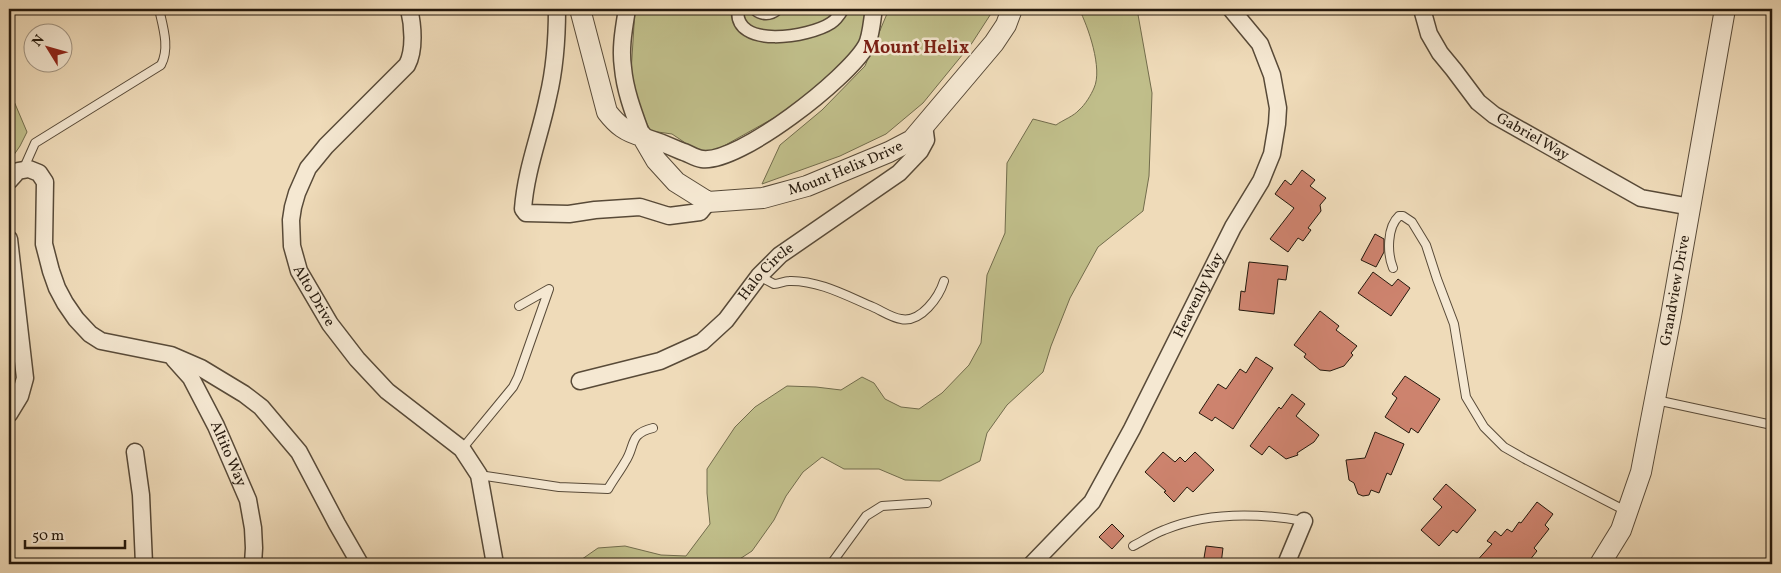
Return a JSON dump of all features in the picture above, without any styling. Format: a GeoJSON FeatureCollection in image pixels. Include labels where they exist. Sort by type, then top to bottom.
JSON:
{"type":"FeatureCollection","features":[{"type":"Feature","properties":{"kind":"street","name":"Alto Drive"},"geometry":{"type":"LineString","coordinates":[[409,9],[412,57],[407,65],[326,146],[308,168],[293,207],[291,220],[292,246],[299,271],[330,324],[357,359],[388,391],[462,449],[479,476],[494,564]]}},
{"type":"Feature","properties":{"kind":"street"},"geometry":{"type":"LineString","coordinates":[[557,9],[558,42],[549,96],[525,186],[523,209],[526,212],[569,214],[640,207],[669,216],[700,212],[708,202],[676,182],[656,160],[642,136],[634,114],[622,67],[623,36],[627,9]]}},
{"type":"Feature","properties":{"kind":"street"},"geometry":{"type":"LineString","coordinates":[[580,9],[607,112],[614,122],[629,132],[657,140],[702,159],[716,159],[728,155],[769,132],[818,96],[845,71],[867,45],[874,9]]}},
{"type":"Feature","properties":{"kind":"street"},"geometry":{"type":"LineString","coordinates":[[738,9],[737,17],[742,25],[752,33],[768,37],[782,37],[818,30],[831,23],[843,9]]}},
{"type":"Feature","properties":{"kind":"street"},"geometry":{"type":"LineString","coordinates":[[755,9],[764,14],[777,9]]}},
{"type":"Feature","properties":{"kind":"street","name":"Mount Helix Drive"},"geometry":{"type":"LineString","coordinates":[[708,202],[763,198],[807,186],[889,152],[912,140],[994,43],[1006,25],[1012,9]]}},
{"type":"Feature","properties":{"kind":"street","name":"Heavenly Way"},"geometry":{"type":"LineString","coordinates":[[1032,564],[1092,502],[1132,429],[1233,227],[1267,168],[1278,124],[1278,108],[1274,83],[1267,59],[1260,44],[1231,9]]}},
{"type":"Feature","properties":{"kind":"street","name":"Gabriel Way"},"geometry":{"type":"LineString","coordinates":[[1422,9],[1429,34],[1440,53],[1478,102],[1494,116],[1641,198],[1691,207]]}},
{"type":"Feature","properties":{"kind":"street","name":"Grandview Drive"},"geometry":{"type":"LineString","coordinates":[[1600,564],[1621,530],[1640,472],[1656,400],[1725,9]]}},
{"type":"Feature","properties":{"kind":"street","name":"Halo Circle"},"geometry":{"type":"LineString","coordinates":[[580,381],[660,361],[702,342],[726,320],[759,276],[780,255],[899,173],[920,151],[926,140],[924,125]]}},
{"type":"Feature","properties":{"kind":"street"},"geometry":{"type":"LineString","coordinates":[[9,181],[13,174],[23,170],[34,170],[39,173],[45,182],[44,244],[57,288],[76,319],[90,334],[101,342],[171,355],[201,368],[244,394],[261,407],[298,452],[336,524],[360,564]]}},
{"type":"Feature","properties":{"kind":"street"},"geometry":{"type":"LineString","coordinates":[[9,239],[25,378],[20,396],[9,414]]}},
{"type":"Feature","properties":{"kind":"street","name":"Altito Way"},"geometry":{"type":"LineString","coordinates":[[171,355],[191,378],[216,426],[248,500],[253,528],[253,564]]}},
{"type":"Feature","properties":{"kind":"street"},"geometry":{"type":"LineString","coordinates":[[135,452],[140,495],[144,564]]}},
{"type":"Feature","properties":{"kind":"street"},"geometry":{"type":"LineString","coordinates":[[1286,564],[1304,520]]}},
{"type":"Feature","properties":{"kind":"lane"},"geometry":{"type":"LineString","coordinates":[[23,170],[35,142],[161,65],[166,56],[165,32],[159,9]]}},
{"type":"Feature","properties":{"kind":"lane"},"geometry":{"type":"LineString","coordinates":[[1393,268],[1389,258],[1391,234],[1394,221],[1399,216],[1404,216],[1412,222],[1426,244],[1454,324],[1466,397],[1484,427],[1504,447],[1628,512]]}},
{"type":"Feature","properties":{"kind":"lane"},"geometry":{"type":"LineString","coordinates":[[759,276],[774,284],[786,281],[808,282],[840,292],[903,320],[918,316],[928,308],[937,299],[944,281]]}},
{"type":"Feature","properties":{"kind":"lane"},"geometry":{"type":"LineString","coordinates":[[462,449],[513,387],[549,289],[519,306]]}},
{"type":"Feature","properties":{"kind":"lane"},"geometry":{"type":"LineString","coordinates":[[1656,400],[1772,425]]}},
{"type":"Feature","properties":{"kind":"lane"},"geometry":{"type":"LineString","coordinates":[[479,476],[559,487],[608,489],[627,460],[632,442],[643,431],[653,428]]}},
{"type":"Feature","properties":{"kind":"lane"},"geometry":{"type":"LineString","coordinates":[[831,564],[866,516],[882,506],[927,503]]}},
{"type":"Feature","properties":{"kind":"lane"},"geometry":{"type":"LineString","coordinates":[[1133,546],[1162,530],[1190,520],[1244,515],[1277,516],[1304,520]]}},
{"type":"Feature","properties":{"kind":"shaded area"},"geometry":{"type":"Polygon","coordinates":[[[635,9],[869,9],[859,45],[832,76],[797,105],[713,152],[696,150],[672,134],[651,131],[635,103],[631,73],[635,9]]]}},
{"type":"Feature","properties":{"kind":"shaded area"},"geometry":{"type":"Polygon","coordinates":[[[889,9],[994,9],[972,43],[923,103],[886,134],[840,156],[762,184],[780,145],[822,110],[865,66],[889,9]]]}},
{"type":"Feature","properties":{"kind":"shaded area"},"geometry":{"type":"Polygon","coordinates":[[[1079,9],[1137,9],[1152,93],[1149,176],[1143,211],[1098,247],[1070,298],[1043,372],[1007,405],[987,433],[980,461],[940,481],[905,480],[879,469],[844,469],[822,457],[803,472],[786,496],[774,520],[752,551],[732,564],[575,564],[598,548],[625,546],[661,555],[686,556],[710,524],[707,469],[735,427],[755,407],[787,386],[841,390],[862,377],[874,383],[885,399],[901,407],[919,409],[942,393],[969,365],[981,343],[987,275],[1005,233],[1007,163],[1033,119],[1056,125],[1081,108],[1088,100],[1094,88],[1097,70],[1096,59],[1090,36],[1079,9]]]}},
{"type":"Feature","properties":{"kind":"shaded area"},"geometry":{"type":"Polygon","coordinates":[[[13,99],[27,132],[9,162],[9,100],[13,99]]]}},
{"type":"Feature","properties":{"kind":"building"},"geometry":{"type":"Polygon","coordinates":[[[1302,170],[1315,180],[1310,186],[1326,198],[1320,205],[1321,211],[1308,228],[1311,230],[1303,241],[1298,238],[1288,252],[1270,239],[1294,208],[1275,194],[1285,180],[1291,185],[1302,170]]]}},
{"type":"Feature","properties":{"kind":"building"},"geometry":{"type":"Polygon","coordinates":[[[1375,234],[1384,239],[1384,252],[1376,267],[1361,260],[1375,234]]]}},
{"type":"Feature","properties":{"kind":"building"},"geometry":{"type":"Polygon","coordinates":[[[1249,262],[1288,266],[1286,280],[1278,279],[1274,314],[1239,310],[1241,291],[1245,292],[1249,262]]]}},
{"type":"Feature","properties":{"kind":"building"},"geometry":{"type":"Polygon","coordinates":[[[1373,272],[1392,286],[1398,279],[1410,288],[1391,316],[1358,293],[1373,272]]]}},
{"type":"Feature","properties":{"kind":"building"},"geometry":{"type":"Polygon","coordinates":[[[1320,311],[1339,326],[1336,330],[1357,346],[1351,353],[1353,355],[1344,366],[1330,371],[1320,370],[1304,357],[1306,354],[1294,345],[1320,311]]]}},
{"type":"Feature","properties":{"kind":"building"},"geometry":{"type":"Polygon","coordinates":[[[1256,357],[1273,368],[1233,429],[1215,417],[1212,421],[1199,413],[1218,384],[1226,389],[1240,369],[1246,373],[1256,357]]]}},
{"type":"Feature","properties":{"kind":"building"},"geometry":{"type":"Polygon","coordinates":[[[1405,376],[1440,399],[1418,433],[1411,428],[1409,433],[1385,417],[1397,398],[1392,394],[1405,376]]]}},
{"type":"Feature","properties":{"kind":"building"},"geometry":{"type":"Polygon","coordinates":[[[1292,394],[1305,404],[1296,416],[1319,435],[1314,442],[1297,453],[1298,455],[1286,459],[1269,446],[1262,455],[1250,446],[1279,407],[1281,409],[1292,394]]]}},
{"type":"Feature","properties":{"kind":"building"},"geometry":{"type":"Polygon","coordinates":[[[1375,432],[1404,444],[1391,475],[1387,473],[1379,493],[1371,490],[1369,495],[1363,496],[1358,494],[1354,483],[1349,480],[1346,460],[1365,458],[1375,432]]]}},
{"type":"Feature","properties":{"kind":"building"},"geometry":{"type":"Polygon","coordinates":[[[1163,452],[1175,462],[1180,457],[1185,462],[1195,452],[1214,470],[1193,492],[1187,487],[1174,502],[1164,492],[1166,491],[1145,472],[1163,452]]]}},
{"type":"Feature","properties":{"kind":"building"},"geometry":{"type":"Polygon","coordinates":[[[1446,484],[1476,510],[1457,533],[1453,530],[1439,546],[1421,530],[1442,507],[1433,499],[1446,484]]]}},
{"type":"Feature","properties":{"kind":"building"},"geometry":{"type":"Polygon","coordinates":[[[1537,502],[1553,514],[1545,525],[1549,529],[1534,548],[1537,551],[1529,561],[1527,559],[1522,564],[1474,564],[1492,544],[1487,541],[1495,531],[1501,536],[1507,529],[1512,532],[1537,502]]]}},
{"type":"Feature","properties":{"kind":"building"},"geometry":{"type":"Polygon","coordinates":[[[1112,524],[1124,536],[1112,549],[1099,537],[1112,524]]]}},
{"type":"Feature","properties":{"kind":"building"},"geometry":{"type":"Polygon","coordinates":[[[1206,546],[1223,548],[1221,564],[1203,564],[1206,546]]]}},
{"type":"Feature","properties":{"kind":"district","name":"Mount Helix"},"geometry":{"type":"Point","coordinates":[916,48]}}]}
